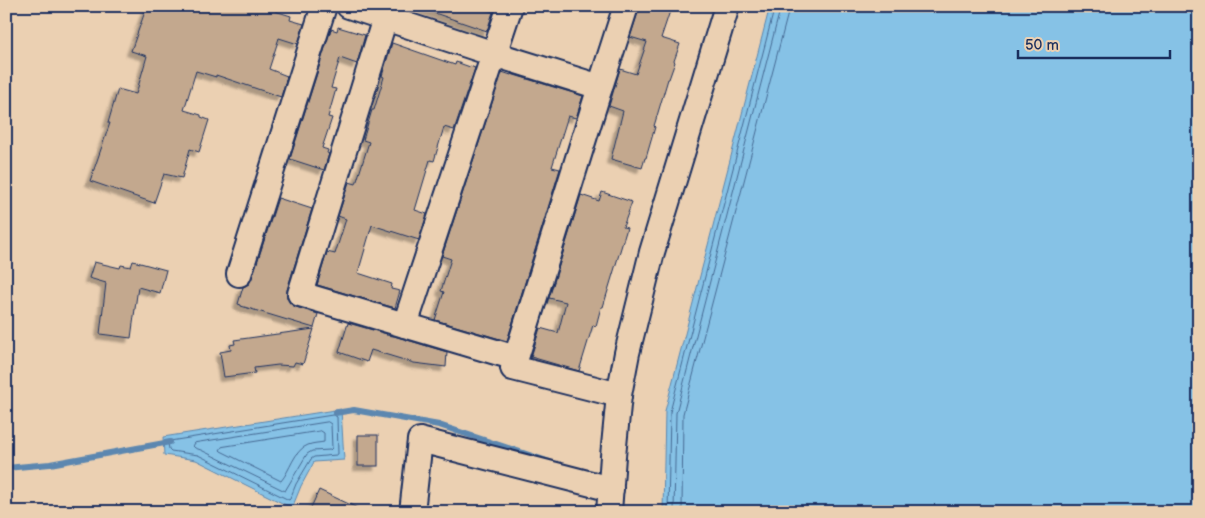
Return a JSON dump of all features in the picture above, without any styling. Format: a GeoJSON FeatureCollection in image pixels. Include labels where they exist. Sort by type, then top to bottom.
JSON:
{"type":"FeatureCollection","features":[{"type":"Feature","properties":{"kind":"street"},"geometry":{"type":"LineString","coordinates":[[239,274],[324,6]]}},
{"type":"Feature","properties":{"kind":"street"},"geometry":{"type":"LineString","coordinates":[[349,6],[600,87]]}},
{"type":"Feature","properties":{"kind":"street"},"geometry":{"type":"LineString","coordinates":[[405,325],[510,6]]}},
{"type":"Feature","properties":{"kind":"street"},"geometry":{"type":"LineString","coordinates":[[619,395],[513,368],[626,6]]}},
{"type":"Feature","properties":{"kind":"street"},"geometry":{"type":"LineString","coordinates":[[412,512],[420,440],[610,500],[619,395],[627,353],[652,252],[727,6]]}},
{"type":"Feature","properties":{"kind":"street"},"geometry":{"type":"LineString","coordinates":[[385,18],[300,294],[516,358]]}},
{"type":"Feature","properties":{"kind":"water"},"geometry":{"type":"Polygon","coordinates":[[[770,6],[1199,6],[1199,512],[663,512],[665,411],[770,6]]]}},
{"type":"Feature","properties":{"kind":"water"},"geometry":{"type":"Polygon","coordinates":[[[341,409],[344,460],[314,462],[292,508],[196,460],[164,455],[163,437],[341,409]]]}},
{"type":"Feature","properties":{"kind":"building"},"geometry":{"type":"Polygon","coordinates":[[[147,6],[277,6],[275,11],[291,16],[290,20],[304,24],[298,44],[279,38],[269,69],[287,76],[281,97],[216,75],[216,77],[196,71],[184,110],[201,115],[201,117],[209,120],[199,152],[190,149],[182,178],[164,174],[154,203],[90,181],[110,123],[108,123],[118,89],[136,94],[147,56],[131,51],[147,6]]]}},
{"type":"Feature","properties":{"kind":"building"},"geometry":{"type":"Polygon","coordinates":[[[424,6],[476,6],[493,12],[487,31],[423,9],[424,6]]]}},
{"type":"Feature","properties":{"kind":"building"},"geometry":{"type":"Polygon","coordinates":[[[640,6],[657,6],[670,11],[661,38],[680,44],[642,168],[611,159],[623,111],[609,106],[620,69],[636,74],[647,42],[630,37],[640,6]]]}},
{"type":"Feature","properties":{"kind":"building"},"geometry":{"type":"Polygon","coordinates":[[[338,27],[365,35],[357,64],[340,58],[331,88],[336,89],[328,117],[332,118],[322,148],[328,150],[327,153],[329,154],[324,170],[290,159],[331,29],[337,31],[338,27]]]}},
{"type":"Feature","properties":{"kind":"building"},"geometry":{"type":"Polygon","coordinates":[[[392,43],[455,65],[456,62],[475,68],[454,130],[444,127],[434,161],[430,160],[415,210],[427,214],[419,240],[372,225],[358,273],[392,284],[391,289],[400,291],[395,308],[317,285],[327,252],[335,254],[346,219],[338,216],[349,182],[356,184],[369,142],[363,140],[384,77],[382,76],[392,43]]]}},
{"type":"Feature","properties":{"kind":"building"},"geometry":{"type":"Polygon","coordinates":[[[502,72],[583,96],[576,118],[568,116],[552,167],[560,169],[507,341],[435,320],[444,292],[441,291],[451,259],[442,256],[502,72]]]}},
{"type":"Feature","properties":{"kind":"building"},"geometry":{"type":"Polygon","coordinates":[[[602,192],[632,202],[623,227],[627,228],[603,307],[601,307],[596,326],[593,325],[579,371],[531,357],[540,328],[558,333],[566,302],[549,298],[581,195],[599,201],[602,192]]]}},
{"type":"Feature","properties":{"kind":"building"},"geometry":{"type":"Polygon","coordinates":[[[278,198],[312,209],[287,290],[287,297],[290,303],[296,307],[318,314],[314,328],[238,304],[243,287],[249,284],[252,278],[278,198]]]}},
{"type":"Feature","properties":{"kind":"building"},"geometry":{"type":"Polygon","coordinates":[[[133,261],[166,270],[160,293],[138,287],[131,338],[100,334],[106,283],[89,278],[94,262],[120,268],[121,265],[131,267],[133,261]]]}},
{"type":"Feature","properties":{"kind":"building"},"geometry":{"type":"Polygon","coordinates":[[[348,323],[447,352],[446,367],[414,363],[371,350],[367,362],[339,352],[348,323]]]}},
{"type":"Feature","properties":{"kind":"building"},"geometry":{"type":"Polygon","coordinates":[[[314,329],[303,364],[295,362],[293,366],[278,365],[254,368],[255,373],[224,377],[220,352],[231,350],[230,345],[235,344],[234,340],[314,329]]]}},
{"type":"Feature","properties":{"kind":"building"},"geometry":{"type":"Polygon","coordinates":[[[358,435],[378,435],[378,466],[358,466],[358,435]]]}},
{"type":"Feature","properties":{"kind":"building"},"geometry":{"type":"Polygon","coordinates":[[[319,490],[366,512],[309,512],[319,490]]]}},
{"type":"Feature","properties":{"kind":"waterway"},"geometry":{"type":"LineString","coordinates":[[335,413],[354,410],[439,425],[550,462]]}},
{"type":"Feature","properties":{"kind":"waterway"},"geometry":{"type":"LineString","coordinates":[[6,468],[50,464],[170,442]]}}]}
